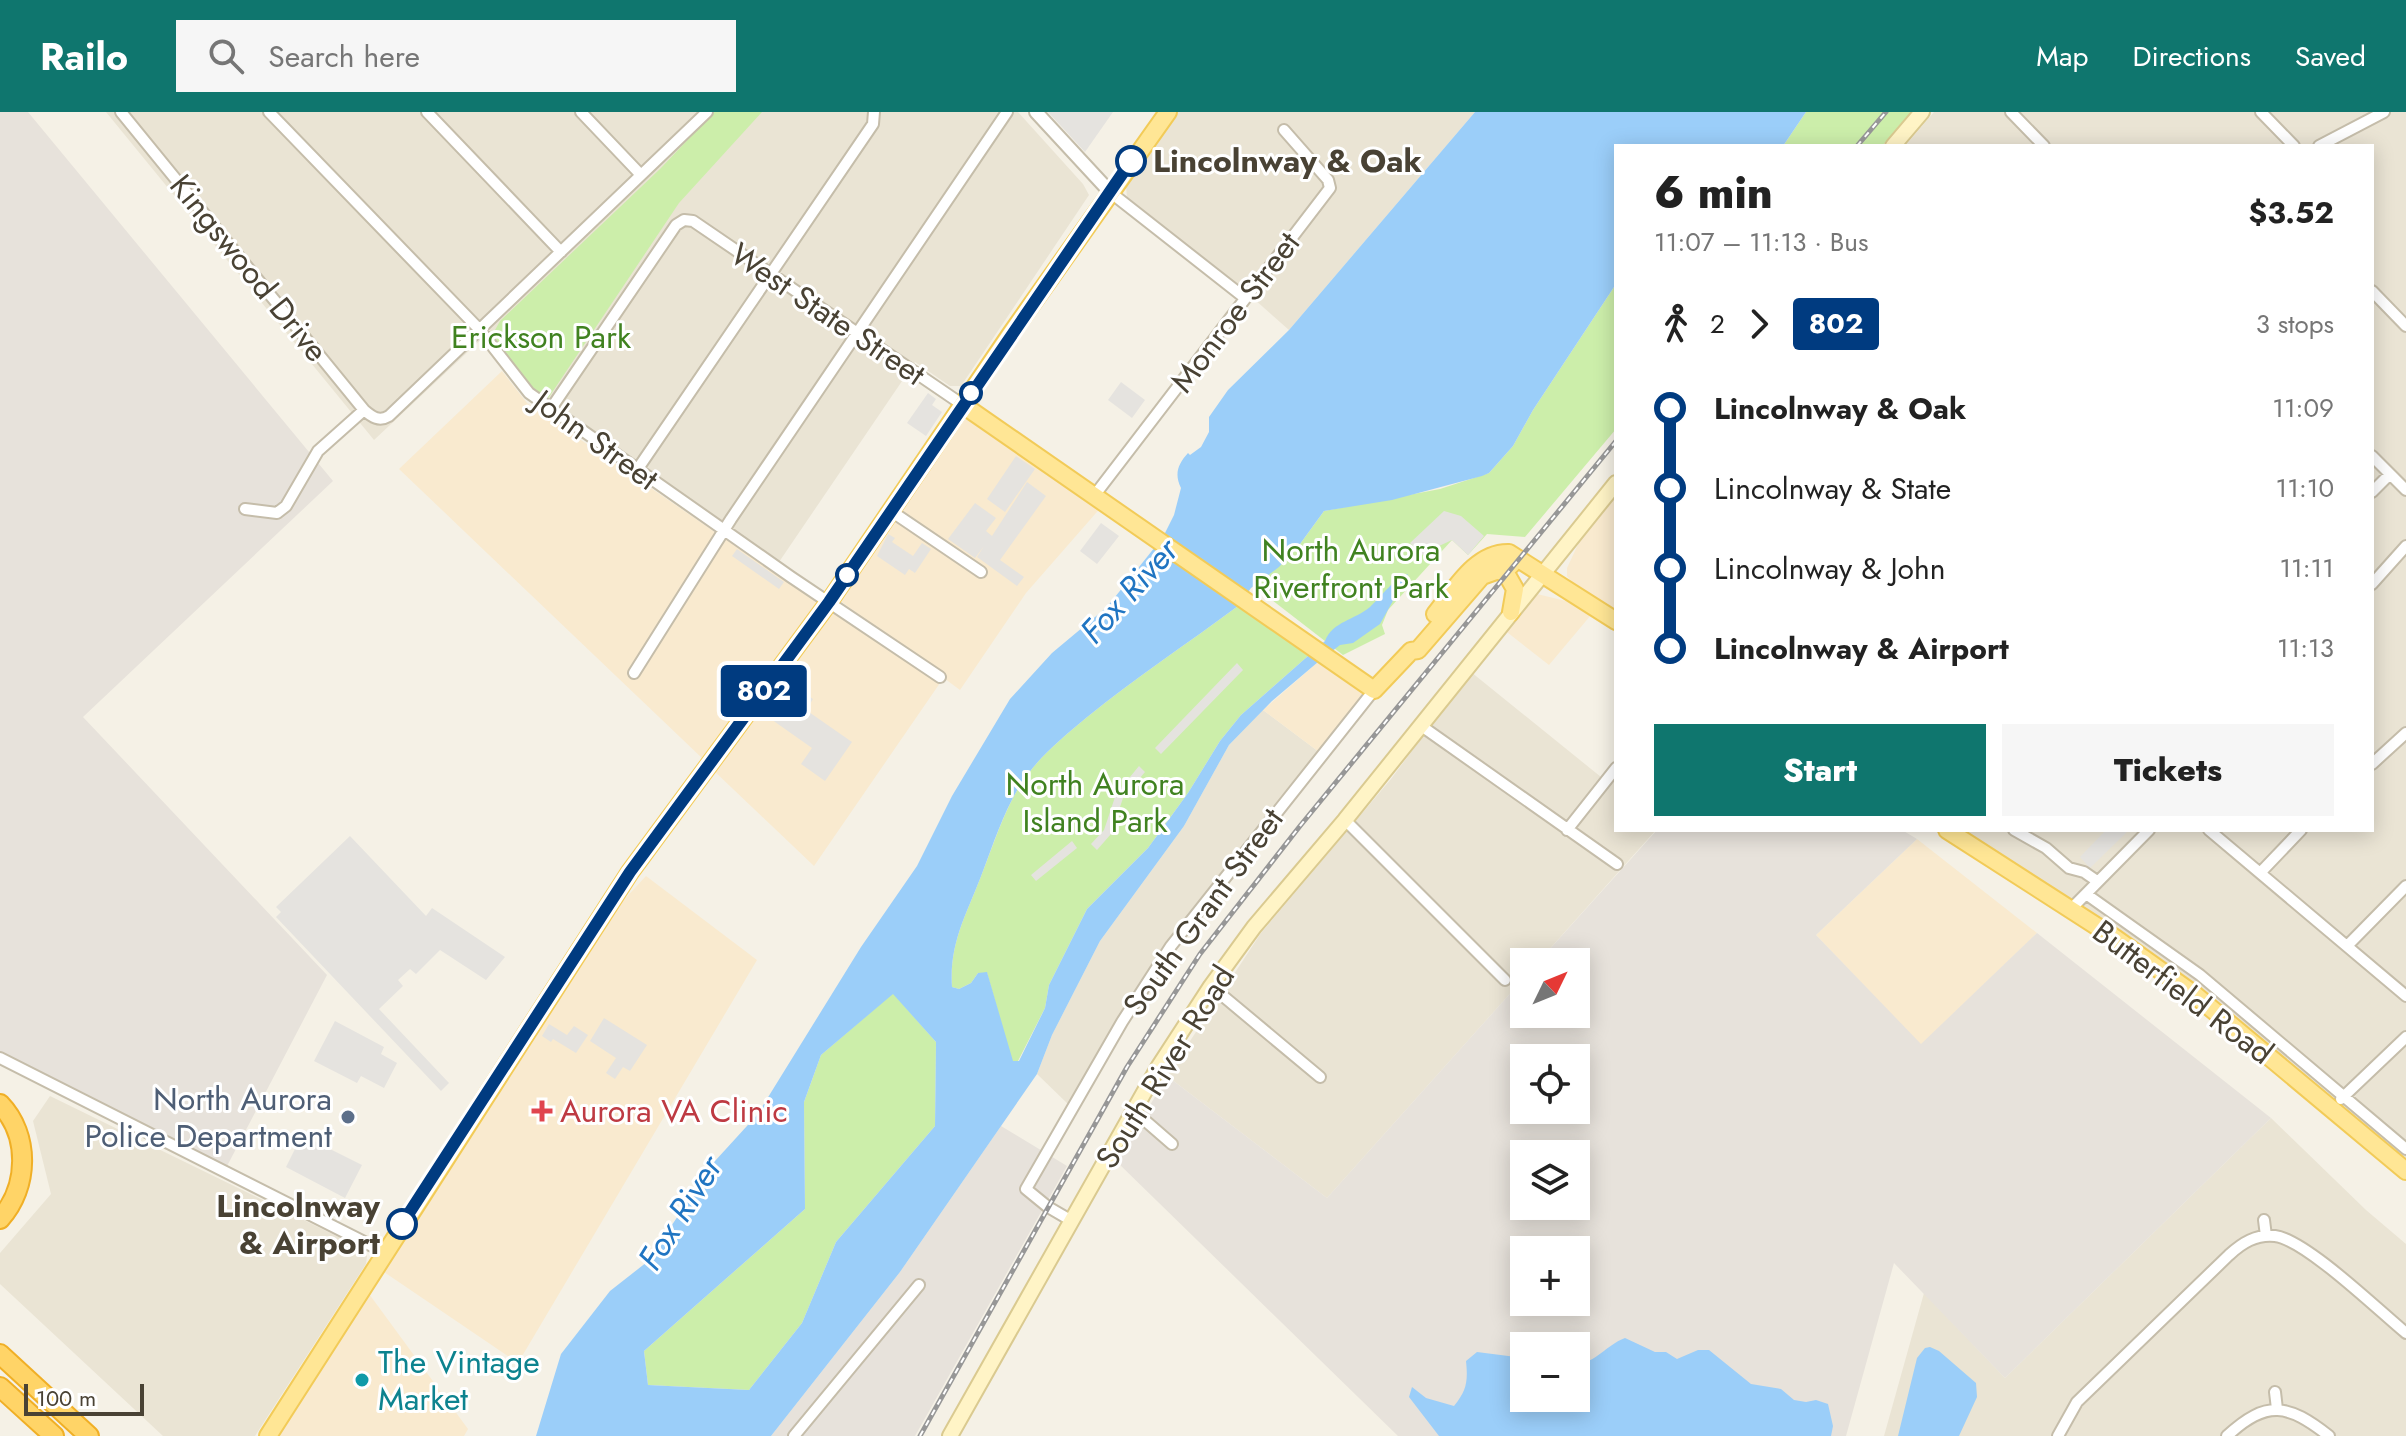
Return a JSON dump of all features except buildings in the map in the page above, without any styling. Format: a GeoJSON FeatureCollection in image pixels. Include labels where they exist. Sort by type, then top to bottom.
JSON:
{"type":"FeatureCollection","features":[{"type":"Feature","properties":{"kind":"highway"},"geometry":{"type":"LineString","coordinates":[[0,1104],[16,1129],[22,1149],[22,1170],[17,1193],[0,1219]]}},
{"type":"Feature","properties":{"kind":"highway"},"geometry":{"type":"LineString","coordinates":[[0,1121],[12,1155],[11,1177],[0,1202]]}},
{"type":"Feature","properties":{"kind":"highway"},"geometry":{"type":"LineString","coordinates":[[0,1354],[89,1436]]}},
{"type":"Feature","properties":{"kind":"highway"},"geometry":{"type":"LineString","coordinates":[[0,1387],[54,1436]]}},
{"type":"Feature","properties":{"kind":"highway"},"geometry":{"type":"LineString","coordinates":[[0,1405],[39,1436]]}},
{"type":"Feature","properties":{"kind":"main road"},"geometry":{"type":"LineString","coordinates":[[268,1436],[630,872],[829,602],[1168,112]]}},
{"type":"Feature","properties":{"kind":"main road"},"geometry":{"type":"LineString","coordinates":[[1895,144],[1922,112]]}},
{"type":"Feature","properties":{"kind":"main road","name":"West State Street"},"geometry":{"type":"LineString","coordinates":[[963,405],[1374,690]]}},
{"type":"Feature","properties":{"kind":"main road","name":"South River Road"},"geometry":{"type":"LineString","coordinates":[[950,1436],[1174,1041],[1211,986],[1254,927],[1345,820],[1614,486]]}},
{"type":"Feature","properties":{"kind":"main road"},"geometry":{"type":"LineString","coordinates":[[1411,651],[1411,643],[1477,565],[1500,553],[1509,553],[1614,620]]}},
{"type":"Feature","properties":{"kind":"main road"},"geometry":{"type":"LineString","coordinates":[[1374,690],[1411,651],[1418,650],[1476,582],[1516,560]]}},
{"type":"Feature","properties":{"kind":"main road"},"geometry":{"type":"LineString","coordinates":[[1497,569],[1507,575],[1515,589],[1511,612]]}},
{"type":"Feature","properties":{"kind":"main road","name":"Butterfield Road"},"geometry":{"type":"LineString","coordinates":[[1950,832],[2071,909],[2195,995],[2406,1171]]}},
{"type":"Feature","properties":{"kind":"street","name":"Kingswood Drive"},"geometry":{"type":"LineString","coordinates":[[121,112],[372,417],[380,419],[389,416],[479,329]]}},
{"type":"Feature","properties":{"kind":"street","name":"John Street"},"geometry":{"type":"LineString","coordinates":[[269,112],[479,329],[519,383],[550,410],[940,677]]}},
{"type":"Feature","properties":{"kind":"street"},"geometry":{"type":"LineString","coordinates":[[427,112],[561,252]]}},
{"type":"Feature","properties":{"kind":"street"},"geometry":{"type":"LineString","coordinates":[[581,112],[641,175]]}},
{"type":"Feature","properties":{"kind":"street"},"geometry":{"type":"LineString","coordinates":[[479,329],[707,112]]}},
{"type":"Feature","properties":{"kind":"street"},"geometry":{"type":"LineString","coordinates":[[637,470],[873,124],[874,112]]}},
{"type":"Feature","properties":{"kind":"street"},"geometry":{"type":"LineString","coordinates":[[634,673],[725,530],[1007,112]]}},
{"type":"Feature","properties":{"kind":"street"},"geometry":{"type":"LineString","coordinates":[[1036,112],[1110,192],[1245,298]]}},
{"type":"Feature","properties":{"kind":"street"},"geometry":{"type":"LineString","coordinates":[[2011,112],[2042,144]]}},
{"type":"Feature","properties":{"kind":"street"},"geometry":{"type":"LineString","coordinates":[[2261,112],[2292,144]]}},
{"type":"Feature","properties":{"kind":"street"},"geometry":{"type":"LineString","coordinates":[[2323,144],[2384,112]]}},
{"type":"Feature","properties":{"kind":"street","name":"Monroe Street"},"geometry":{"type":"LineString","coordinates":[[1094,496],[1330,188],[1328,180],[1284,130]]}},
{"type":"Feature","properties":{"kind":"street","name":"West State Street"},"geometry":{"type":"LineString","coordinates":[[550,410],[676,225],[684,220],[693,221],[963,405]]}},
{"type":"Feature","properties":{"kind":"street"},"geometry":{"type":"LineString","coordinates":[[2374,293],[2406,326]]}},
{"type":"Feature","properties":{"kind":"street"},"geometry":{"type":"LineString","coordinates":[[245,509],[277,513],[286,506],[318,451],[364,410]]}},
{"type":"Feature","properties":{"kind":"street"},"geometry":{"type":"LineString","coordinates":[[2374,458],[2406,490]]}},
{"type":"Feature","properties":{"kind":"street"},"geometry":{"type":"LineString","coordinates":[[2374,490],[2390,474]]}},
{"type":"Feature","properties":{"kind":"street"},"geometry":{"type":"LineString","coordinates":[[891,511],[981,572]]}},
{"type":"Feature","properties":{"kind":"street"},"geometry":{"type":"LineString","coordinates":[[2374,582],[2406,546]]}},
{"type":"Feature","properties":{"kind":"street","name":"South Grant Street"},"geometry":{"type":"LineString","coordinates":[[1072,1221],[1026,1189],[1122,1022],[1171,946],[1374,690]]}},
{"type":"Feature","properties":{"kind":"street"},"geometry":{"type":"LineString","coordinates":[[1420,725],[1617,864]]}},
{"type":"Feature","properties":{"kind":"street"},"geometry":{"type":"LineString","coordinates":[[2374,762],[2406,733]]}},
{"type":"Feature","properties":{"kind":"street"},"geometry":{"type":"LineString","coordinates":[[1567,830],[1614,771]]}},
{"type":"Feature","properties":{"kind":"street"},"geometry":{"type":"LineString","coordinates":[[1345,820],[1505,980]]}},
{"type":"Feature","properties":{"kind":"street","name":"Butterfield Road"},"geometry":{"type":"LineString","coordinates":[[2018,832],[2046,848],[2069,868],[2084,872],[2097,881]]}},
{"type":"Feature","properties":{"kind":"street"},"geometry":{"type":"LineString","coordinates":[[2071,909],[2147,832]]}},
{"type":"Feature","properties":{"kind":"street"},"geometry":{"type":"LineString","coordinates":[[2211,832],[2406,996]]}},
{"type":"Feature","properties":{"kind":"street"},"geometry":{"type":"LineString","coordinates":[[2260,873],[2299,832]]}},
{"type":"Feature","properties":{"kind":"street"},"geometry":{"type":"LineString","coordinates":[[2347,946],[2406,886]]}},
{"type":"Feature","properties":{"kind":"street"},"geometry":{"type":"LineString","coordinates":[[2086,894],[2200,975],[2406,1149]]}},
{"type":"Feature","properties":{"kind":"street"},"geometry":{"type":"LineString","coordinates":[[1211,986],[1320,1077]]}},
{"type":"Feature","properties":{"kind":"street"},"geometry":{"type":"LineString","coordinates":[[2332,1109],[2406,1037]]}},
{"type":"Feature","properties":{"kind":"street"},"geometry":{"type":"LineString","coordinates":[[0,1058],[384,1252]]}},
{"type":"Feature","properties":{"kind":"street"},"geometry":{"type":"LineString","coordinates":[[1134,1111],[1172,1144]]}},
{"type":"Feature","properties":{"kind":"street"},"geometry":{"type":"LineString","coordinates":[[2264,1220],[2266,1236]]}},
{"type":"Feature","properties":{"kind":"street"},"geometry":{"type":"LineString","coordinates":[[2058,1436],[2071,1409],[2121,1359],[2239,1246],[2256,1238],[2266,1236],[2299,1244],[2406,1333]]}},
{"type":"Feature","properties":{"kind":"street"},"geometry":{"type":"LineString","coordinates":[[794,1436],[919,1285]]}},
{"type":"Feature","properties":{"kind":"street"},"geometry":{"type":"LineString","coordinates":[[2275,1392],[2277,1409]]}},
{"type":"Feature","properties":{"kind":"street"},"geometry":{"type":"LineString","coordinates":[[2227,1436],[2254,1414],[2277,1409],[2299,1414],[2329,1436]]}},
{"type":"Feature","properties":{"kind":"shaded area"},"geometry":{"type":"Polygon","coordinates":[[[0,112],[28,112],[333,481],[83,717],[327,975],[226,1168],[0,1053],[0,112]]]}},
{"type":"Feature","properties":{"kind":"shaded area"},"geometry":{"type":"Polygon","coordinates":[[[106,112],[1018,112],[1083,184],[1089,195],[961,386],[950,386],[915,362],[779,562],[545,403],[520,381],[488,333],[374,440],[106,112]]]}},
{"type":"Feature","properties":{"kind":"shaded area"},"geometry":{"type":"Polygon","coordinates":[[[1048,112],[1113,112],[1085,152],[1048,112]]]}},
{"type":"Feature","properties":{"kind":"shaded area"},"geometry":{"type":"Polygon","coordinates":[[[1174,112],[1475,112],[1289,330],[1245,291],[1127,198],[1126,185],[1174,112]]]}},
{"type":"Feature","properties":{"kind":"shaded area"},"geometry":{"type":"Polygon","coordinates":[[[1934,112],[2406,112],[2406,1162],[1963,832],[2374,832],[2374,144],[1907,144],[1934,112]]]}},
{"type":"Feature","properties":{"kind":"shaded area"},"geometry":{"type":"Polygon","coordinates":[[[502,371],[527,403],[817,602],[812,614],[703,759],[399,469],[502,371]]]}},
{"type":"Feature","properties":{"kind":"shaded area"},"geometry":{"type":"Polygon","coordinates":[[[1121,382],[1145,400],[1132,418],[1108,400],[1121,382]]]}},
{"type":"Feature","properties":{"kind":"shaded area"},"geometry":{"type":"Polygon","coordinates":[[[928,393],[936,399],[932,405],[942,412],[926,436],[907,423],[928,393]]]}},
{"type":"Feature","properties":{"kind":"shaded area"},"geometry":{"type":"Polygon","coordinates":[[[967,417],[1103,505],[1026,593],[960,690],[839,600],[967,417]]]}},
{"type":"Feature","properties":{"kind":"shaded area"},"geometry":{"type":"Polygon","coordinates":[[[1016,456],[1035,469],[1005,512],[987,499],[1016,456]]]}},
{"type":"Feature","properties":{"kind":"shaded area"},"geometry":{"type":"Polygon","coordinates":[[[1027,482],[1046,496],[1000,560],[1024,577],[1017,586],[977,557],[984,546],[975,558],[948,539],[975,503],[996,518],[986,531],[992,536],[1027,482]]]}},
{"type":"Feature","properties":{"kind":"shaded area"},"geometry":{"type":"Polygon","coordinates":[[[1614,497],[1614,610],[1576,587],[1567,576],[1567,568],[1581,538],[1614,497]]]}},
{"type":"Feature","properties":{"kind":"shaded area"},"geometry":{"type":"Polygon","coordinates":[[[1444,511],[1461,516],[1484,536],[1468,555],[1452,540],[1439,546],[1427,559],[1410,543],[1444,511]]]}},
{"type":"Feature","properties":{"kind":"shaded area"},"geometry":{"type":"Polygon","coordinates":[[[1101,523],[1119,536],[1097,564],[1080,551],[1101,523]]]}},
{"type":"Feature","properties":{"kind":"shaded area"},"geometry":{"type":"Polygon","coordinates":[[[888,534],[895,538],[892,542],[913,556],[922,543],[931,549],[915,573],[909,569],[905,575],[877,556],[888,534]]]}},
{"type":"Feature","properties":{"kind":"shaded area"},"geometry":{"type":"Polygon","coordinates":[[[737,549],[784,582],[779,589],[732,556],[737,549]]]}},
{"type":"Feature","properties":{"kind":"shaded area"},"geometry":{"type":"Polygon","coordinates":[[[1537,594],[1566,601],[1591,615],[1549,665],[1503,629],[1537,594]]]}},
{"type":"Feature","properties":{"kind":"shaded area"},"geometry":{"type":"Polygon","coordinates":[[[834,612],[940,683],[814,866],[712,769],[830,613],[834,612]]]}},
{"type":"Feature","properties":{"kind":"shaded area"},"geometry":{"type":"Polygon","coordinates":[[[1318,662],[1366,697],[1319,752],[1263,710],[1318,662]]]}},
{"type":"Feature","properties":{"kind":"shaded area"},"geometry":{"type":"Polygon","coordinates":[[[1237,663],[1243,670],[1161,754],[1155,748],[1237,663]]]}},
{"type":"Feature","properties":{"kind":"shaded area"},"geometry":{"type":"Polygon","coordinates":[[[1471,672],[1601,777],[1614,761],[1614,832],[1654,832],[1551,948],[1510,948],[1510,994],[1327,1198],[1167,1076],[1261,933],[1391,779],[1471,672]]]}},
{"type":"Feature","properties":{"kind":"shaded area"},"geometry":{"type":"Polygon","coordinates":[[[800,690],[813,699],[806,710],[852,742],[825,781],[801,764],[812,748],[768,717],[784,694],[792,700],[800,690]]]}},
{"type":"Feature","properties":{"kind":"shaded area"},"geometry":{"type":"Polygon","coordinates":[[[1263,710],[1319,752],[1183,923],[1148,973],[1069,1105],[1037,1074],[1052,1035],[1100,941],[1184,826],[1229,745],[1263,710]]]}},
{"type":"Feature","properties":{"kind":"shaded area"},"geometry":{"type":"Polygon","coordinates":[[[1139,766],[1145,772],[1123,798],[1111,834],[1097,850],[1091,844],[1104,830],[1116,794],[1139,766]]]}},
{"type":"Feature","properties":{"kind":"shaded area"},"geometry":{"type":"Polygon","coordinates":[[[1655,832],[1905,832],[1917,839],[1816,935],[1921,1044],[2037,933],[2271,1118],[2005,1378],[1894,1263],[1846,1436],[1398,1436],[1117,1162],[1167,1076],[1327,1198],[1510,994],[1510,1028],[1590,1028],[1590,948],[1551,948],[1655,832]]]}},
{"type":"Feature","properties":{"kind":"shaded area"},"geometry":{"type":"Polygon","coordinates":[[[2104,832],[2127,832],[2090,868],[2080,857],[2104,832]]]}},
{"type":"Feature","properties":{"kind":"shaded area"},"geometry":{"type":"Polygon","coordinates":[[[350,836],[426,916],[432,908],[505,957],[486,980],[440,950],[416,974],[410,969],[398,980],[403,986],[379,1009],[449,1083],[441,1091],[276,917],[281,912],[276,907],[350,836]]]}},
{"type":"Feature","properties":{"kind":"shaded area"},"geometry":{"type":"Polygon","coordinates":[[[1917,839],[2037,933],[1921,1045],[1816,935],[1917,839]]]}},
{"type":"Feature","properties":{"kind":"shaded area"},"geometry":{"type":"Polygon","coordinates":[[[1072,841],[1077,848],[1036,881],[1031,875],[1072,841]]]}},
{"type":"Feature","properties":{"kind":"shaded area"},"geometry":{"type":"Polygon","coordinates":[[[646,876],[757,960],[518,1363],[384,1272],[610,915],[646,876]]]}},
{"type":"Feature","properties":{"kind":"shaded area"},"geometry":{"type":"Polygon","coordinates":[[[604,1018],[647,1045],[630,1071],[623,1067],[615,1079],[606,1073],[616,1058],[590,1041],[604,1018]]]}},
{"type":"Feature","properties":{"kind":"shaded area"},"geometry":{"type":"Polygon","coordinates":[[[335,1021],[384,1047],[381,1054],[397,1063],[384,1088],[361,1076],[357,1083],[314,1061],[335,1021]]]}},
{"type":"Feature","properties":{"kind":"shaded area"},"geometry":{"type":"Polygon","coordinates":[[[549,1024],[567,1035],[574,1026],[588,1035],[576,1053],[542,1036],[549,1024]]]}},
{"type":"Feature","properties":{"kind":"shaded area"},"geometry":{"type":"Polygon","coordinates":[[[50,1096],[355,1245],[367,1256],[366,1264],[255,1436],[163,1436],[0,1284],[0,1253],[51,1194],[33,1121],[50,1096]]]}},
{"type":"Feature","properties":{"kind":"shaded area"},"geometry":{"type":"Polygon","coordinates":[[[2271,1118],[2366,1210],[2406,1244],[2406,1436],[1884,1436],[1924,1293],[2005,1378],[2271,1118]]]}},
{"type":"Feature","properties":{"kind":"shaded area"},"geometry":{"type":"Polygon","coordinates":[[[1001,1126],[1067,1166],[915,1436],[771,1436],[900,1272],[1001,1126]]]}},
{"type":"Feature","properties":{"kind":"shaded area"},"geometry":{"type":"Polygon","coordinates":[[[302,1135],[362,1165],[345,1198],[286,1167],[302,1135]]]}},
{"type":"Feature","properties":{"kind":"shaded area"},"geometry":{"type":"Polygon","coordinates":[[[364,1287],[468,1429],[464,1436],[270,1436],[364,1287]]]}},
{"type":"Feature","properties":{"kind":"green space","name":"Erickson Park"},"geometry":{"type":"Polygon","coordinates":[[[714,112],[762,112],[679,203],[545,403],[520,381],[488,332],[495,330],[500,321],[660,169],[714,112]]]}},
{"type":"Feature","properties":{"kind":"green space"},"geometry":{"type":"Polygon","coordinates":[[[1806,112],[1912,112],[1884,144],[1784,144],[1806,112]]]}},
{"type":"Feature","properties":{"kind":"green space","name":"North Aurora Riverfront Park"},"geometry":{"type":"Polygon","coordinates":[[[1614,287],[1614,431],[1525,537],[1487,534],[1468,555],[1452,540],[1388,610],[1382,625],[1385,634],[1343,655],[1254,586],[1300,544],[1324,511],[1440,489],[1489,473],[1513,446],[1533,410],[1614,287]]]}},
{"type":"Feature","properties":{"kind":"green space","name":"North Aurora Island Park"},"geometry":{"type":"Polygon","coordinates":[[[1238,606],[1308,656],[1241,715],[1148,848],[1087,909],[1049,985],[1045,1008],[1018,1061],[1012,1061],[987,973],[978,973],[971,983],[959,989],[952,987],[952,970],[961,927],[1013,797],[1033,767],[1067,734],[1123,689],[1238,606]]]}},
{"type":"Feature","properties":{"kind":"green space"},"geometry":{"type":"Polygon","coordinates":[[[893,993],[936,1042],[935,1126],[836,1242],[802,1323],[749,1390],[648,1385],[644,1351],[805,1209],[804,1102],[821,1055],[893,993]]]}},
{"type":"Feature","properties":{"kind":"water","name":"Fox River"},"geometry":{"type":"Polygon","coordinates":[[[1475,112],[1806,112],[1784,144],[1614,144],[1614,287],[1533,410],[1513,446],[1489,473],[1392,500],[1324,511],[1300,544],[1279,567],[1251,588],[1238,606],[1105,703],[1033,767],[1013,797],[999,828],[953,955],[952,987],[959,989],[971,983],[978,973],[987,972],[1013,1061],[1019,1061],[1045,1008],[1049,985],[1087,909],[1148,848],[1241,715],[1325,641],[1333,629],[1370,607],[1393,583],[1408,574],[1380,624],[1353,643],[1340,645],[1318,662],[1272,701],[1229,745],[1184,826],[1100,941],[1052,1035],[1037,1074],[900,1272],[771,1436],[536,1436],[561,1354],[610,1291],[647,1262],[715,1161],[757,1115],[861,947],[917,866],[952,796],[1010,699],[1052,653],[1107,607],[1163,537],[1174,515],[1181,488],[1178,469],[1188,453],[1190,455],[1201,447],[1209,432],[1209,417],[1228,390],[1289,330],[1475,112]],[[893,994],[821,1055],[804,1102],[805,1209],[644,1351],[648,1385],[749,1390],[802,1323],[836,1242],[935,1126],[936,1042],[893,994]]]}},
{"type":"Feature","properties":{"kind":"water"},"geometry":{"type":"Polygon","coordinates":[[[1625,1338],[1677,1359],[1698,1350],[1709,1350],[1751,1384],[1781,1389],[1794,1400],[1816,1400],[1828,1404],[1833,1426],[1831,1436],[1439,1436],[1409,1397],[1412,1387],[1426,1398],[1454,1406],[1466,1385],[1466,1361],[1477,1352],[1510,1356],[1510,1412],[1590,1412],[1590,1359],[1625,1338]]]}},
{"type":"Feature","properties":{"kind":"water"},"geometry":{"type":"Polygon","coordinates":[[[1930,1347],[1976,1383],[1977,1397],[1959,1436],[1898,1436],[1917,1358],[1925,1348],[1930,1347]]]}},
{"type":"Feature","properties":{"kind":"railway"},"geometry":{"type":"LineString","coordinates":[[1859,144],[1886,112]]}},
{"type":"Feature","properties":{"kind":"railway"},"geometry":{"type":"LineString","coordinates":[[920,1436],[1127,1067],[1200,954],[1300,826],[1614,443]]}},
{"type":"Feature","properties":{"kind":"bus line","name":"802"},"geometry":{"type":"LineString","coordinates":[[402,1224],[630,872],[829,602],[1131,161]]}},
{"type":"Feature","properties":{"kind":"place","name":"Lincolnway & Oak"},"geometry":{"type":"Point","coordinates":[1131,161]}},
{"type":"Feature","properties":{"kind":"place","name":"Aurora VA Clinic"},"geometry":{"type":"Point","coordinates":[542,1111]}},
{"type":"Feature","properties":{"kind":"place","name":"North Aurora Police Department"},"geometry":{"type":"Point","coordinates":[348,1117]}},
{"type":"Feature","properties":{"kind":"place","name":"Lincolnway & Airport"},"geometry":{"type":"Point","coordinates":[402,1224]}},
{"type":"Feature","properties":{"kind":"place","name":"The Vintage Market"},"geometry":{"type":"Point","coordinates":[362,1380]}}]}
